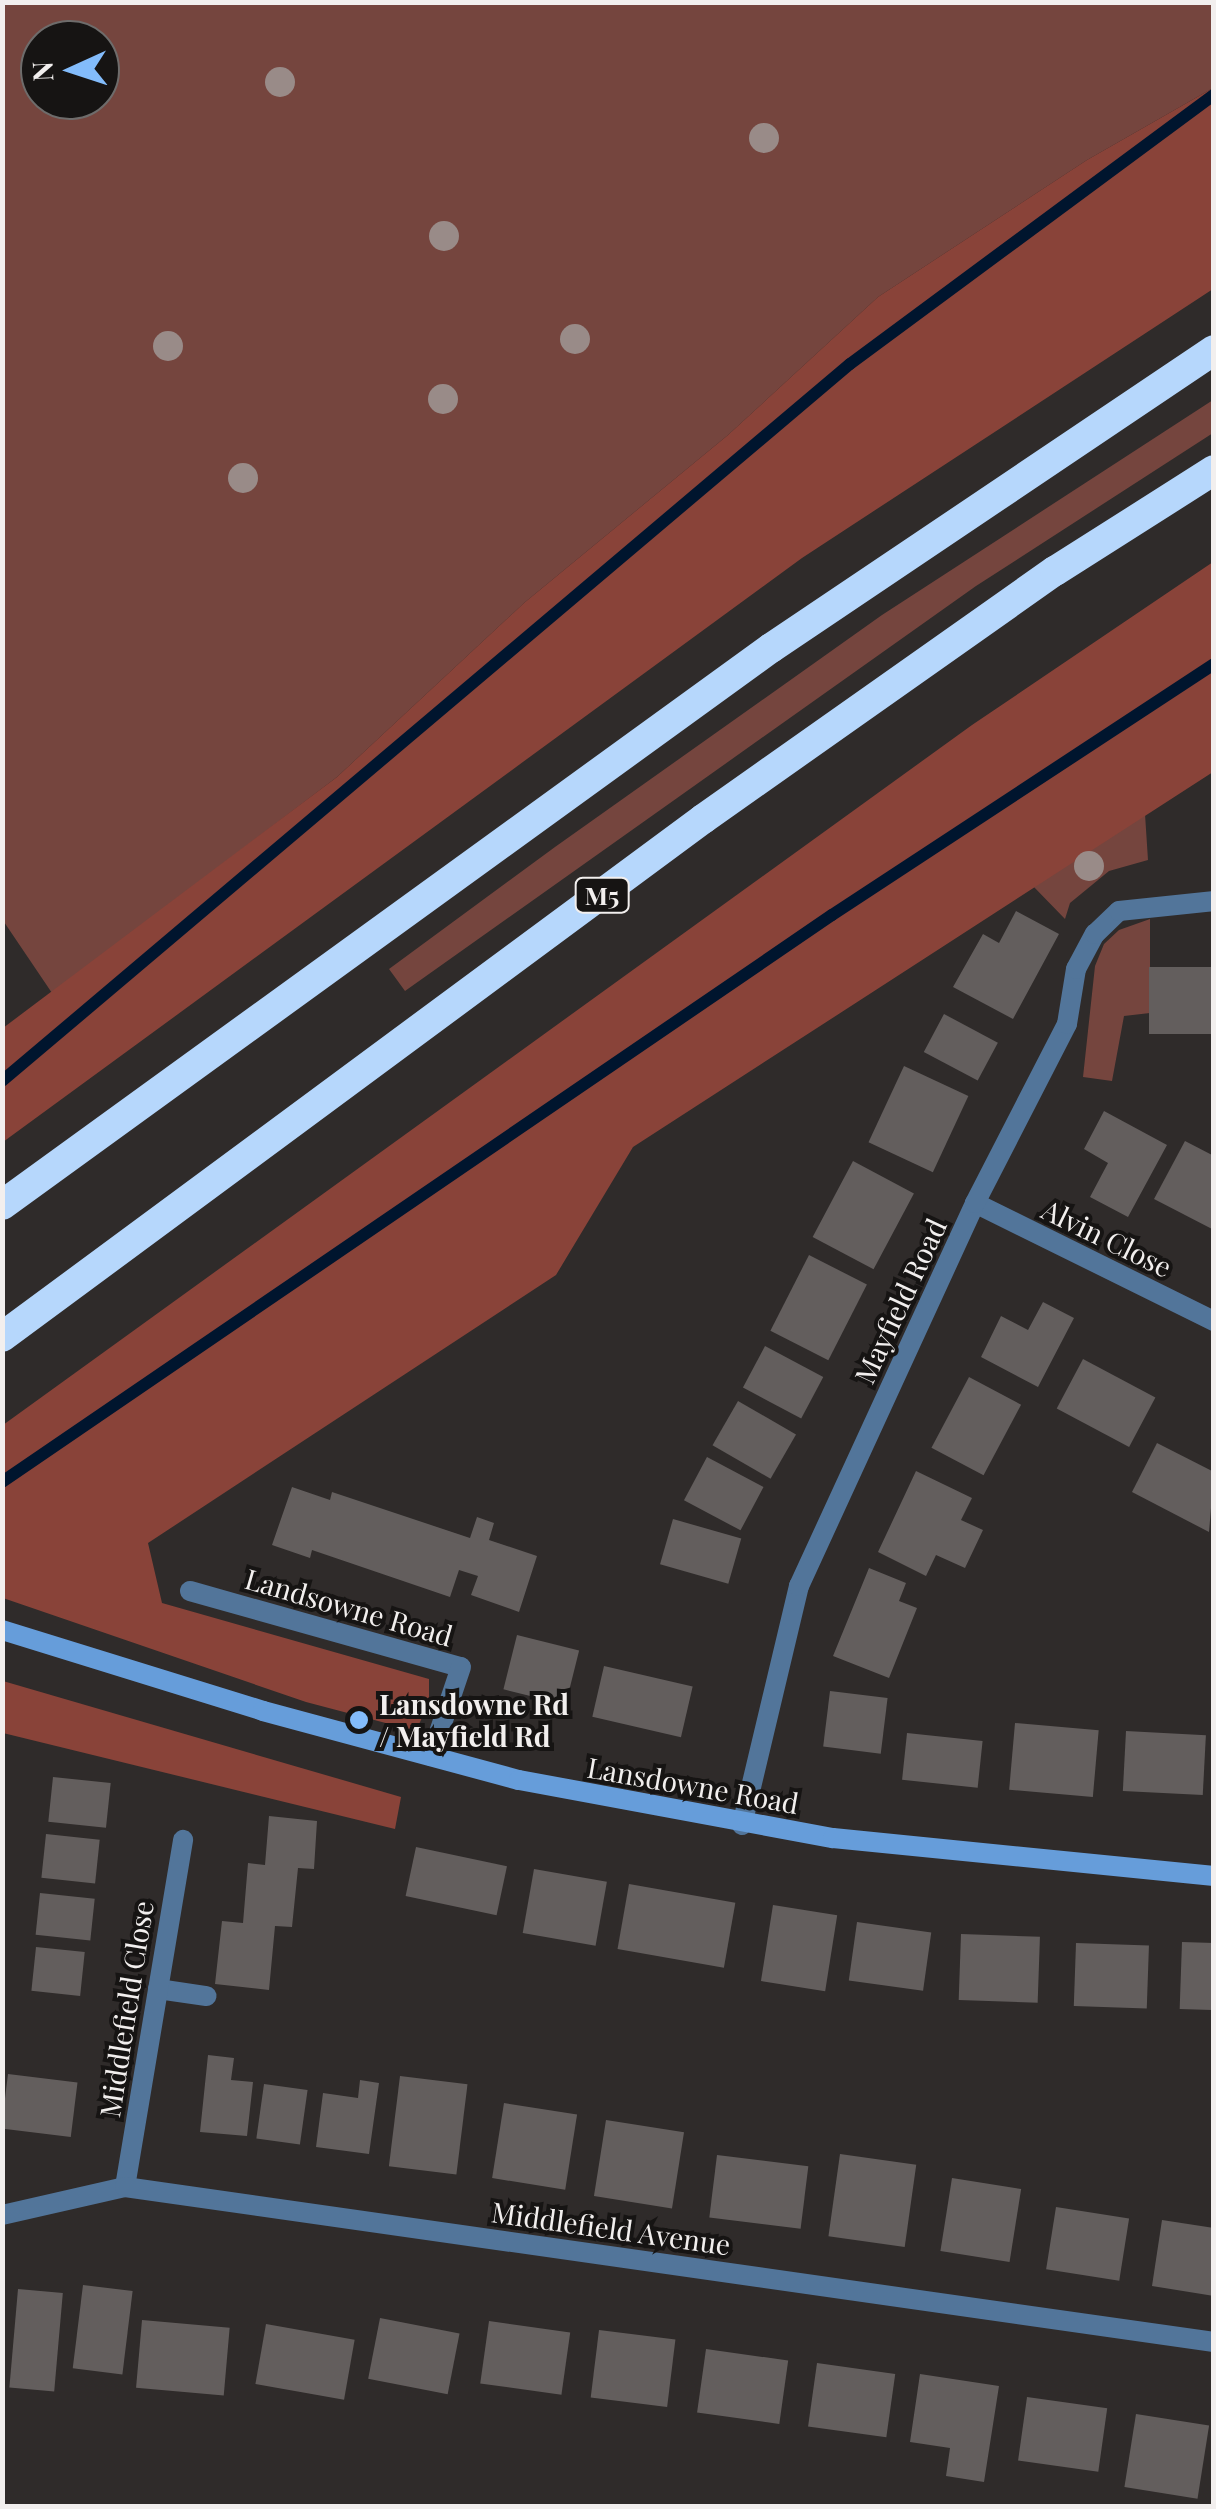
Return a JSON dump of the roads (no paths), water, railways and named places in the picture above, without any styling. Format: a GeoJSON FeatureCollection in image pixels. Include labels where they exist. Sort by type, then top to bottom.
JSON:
{"type":"FeatureCollection","features":[{"type":"Feature","properties":{"kind":"highway"},"geometry":{"type":"LineString","coordinates":[[2,1205],[772,648],[1214,350]]}},
{"type":"Feature","properties":{"kind":"highway","name":"M5"},"geometry":{"type":"LineString","coordinates":[[2,1337],[703,820],[1055,571],[1214,470]]}},
{"type":"Feature","properties":{"kind":"street","name":"Mayfield Road"},"geometry":{"type":"LineString","coordinates":[[742,1825],[799,1586],[976,1204],[1067,1024],[1076,969],[1095,934],[1119,911],[1214,901]]}},
{"type":"Feature","properties":{"kind":"street","name":"Alvin Close"},"geometry":{"type":"LineString","coordinates":[[976,1204],[1214,1321]]}},
{"type":"Feature","properties":{"kind":"street","name":"Landsowne Road"},"geometry":{"type":"LineString","coordinates":[[190,1591],[461,1667],[430,1756]]}},
{"type":"Feature","properties":{"kind":"street","name":"Lansdowne Road"},"geometry":{"type":"LineString","coordinates":[[2,1630],[430,1756],[742,1825],[1214,1876]]}},
{"type":"Feature","properties":{"kind":"street","name":"Middlefield Close"},"geometry":{"type":"LineString","coordinates":[[125,2187],[182,1840]]}},
{"type":"Feature","properties":{"kind":"street"},"geometry":{"type":"LineString","coordinates":[[158,1989],[206,1996]]}},
{"type":"Feature","properties":{"kind":"street","name":"Middlefield Avenue"},"geometry":{"type":"LineString","coordinates":[[2,2215],[125,2187],[1214,2342]]}},
{"type":"Feature","properties":{"kind":"waterway"},"geometry":{"type":"LineString","coordinates":[[2,1081],[850,364],[1214,95]]}},
{"type":"Feature","properties":{"kind":"waterway"},"geometry":{"type":"LineString","coordinates":[[2,1482],[832,915],[1214,664]]}},
{"type":"Feature","properties":{"kind":"place","name":"Lansdowne Rd / Mayfield Rd"},"geometry":{"type":"Point","coordinates":[359,1720]}}]}
